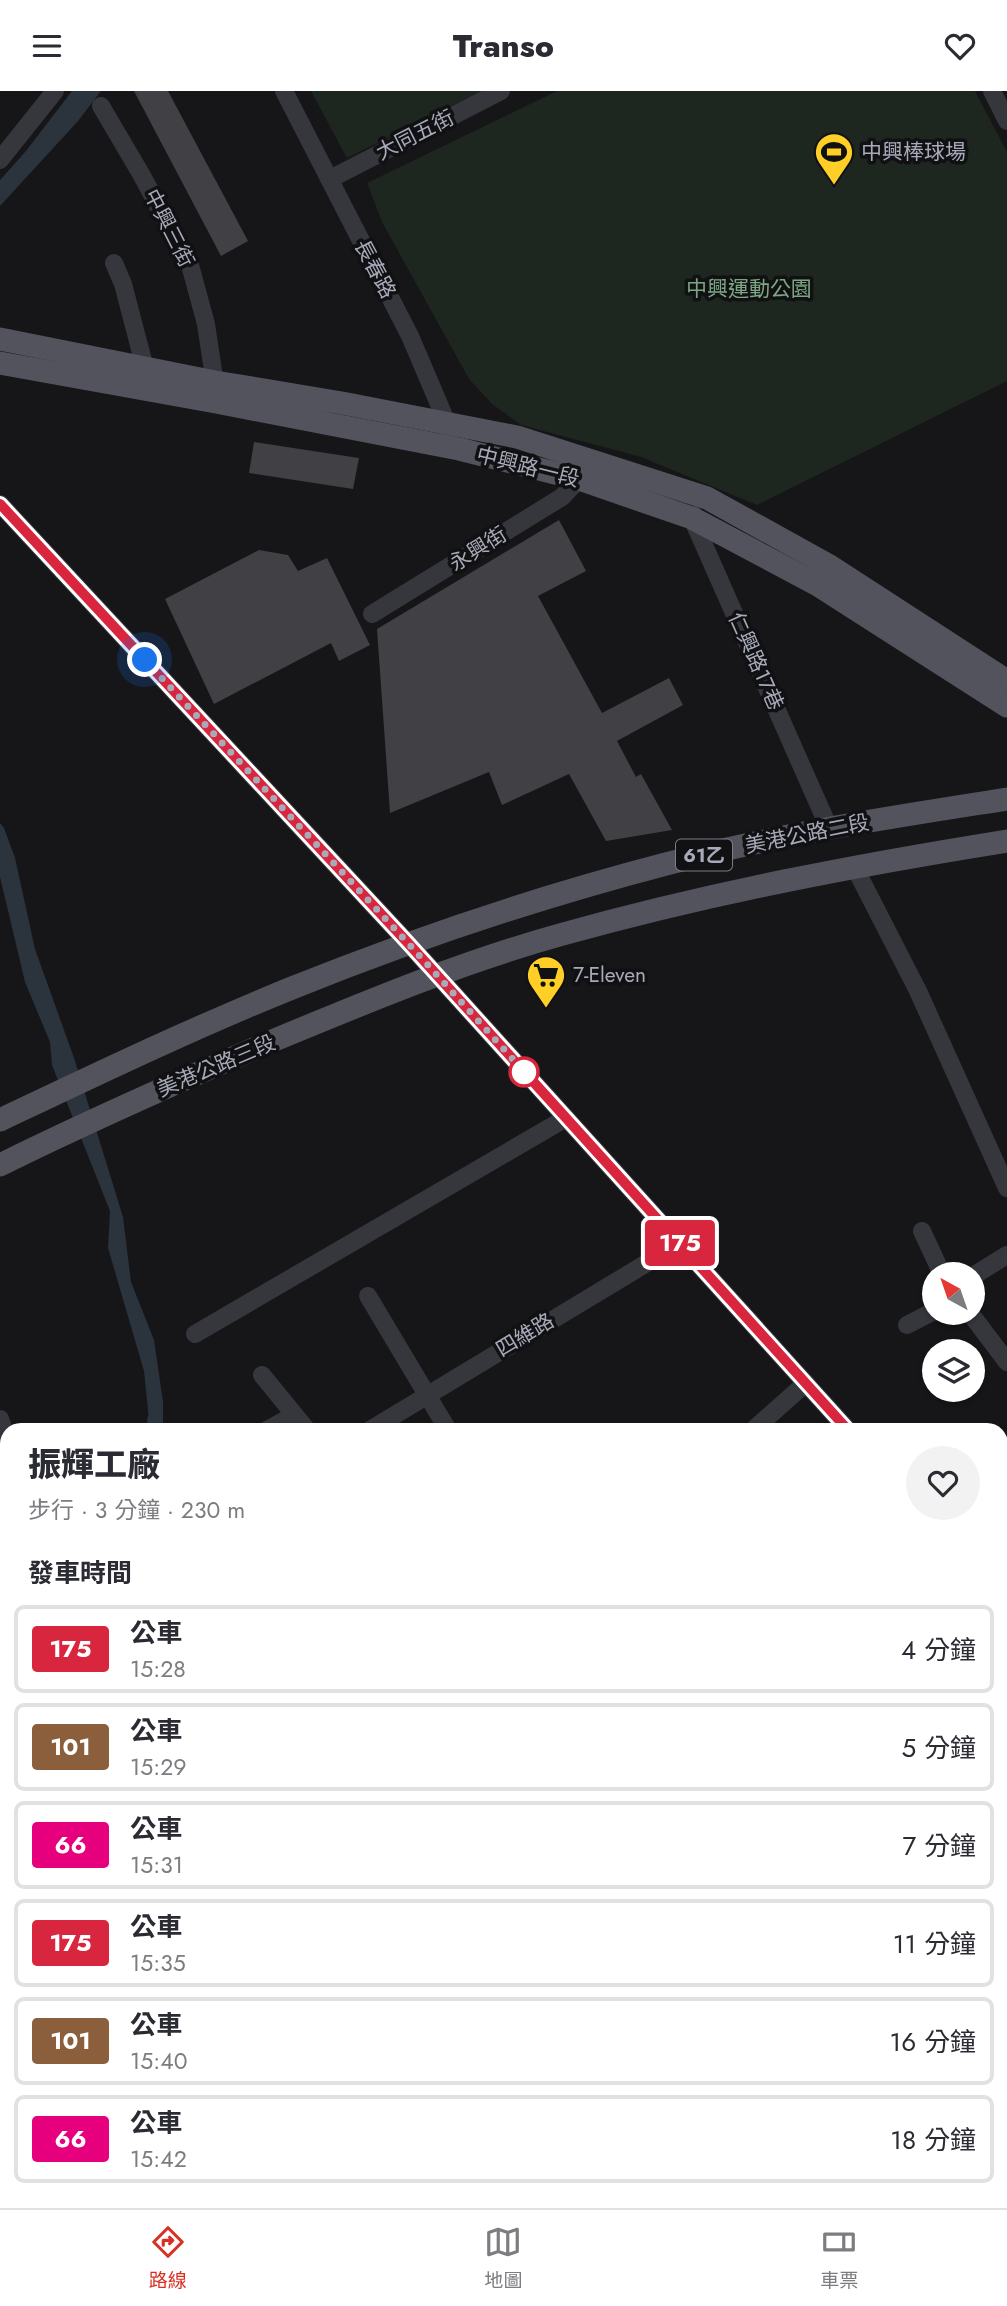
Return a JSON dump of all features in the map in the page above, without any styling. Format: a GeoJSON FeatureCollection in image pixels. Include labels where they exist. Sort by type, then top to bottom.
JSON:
{"type":"FeatureCollection","features":[{"type":"Feature","properties":{"kind":"main road","name":"中興路一段"},"geometry":{"type":"LineString","coordinates":[[0,339],[145,368],[216,392],[579,479],[692,518],[818,585],[1007,706]]}},
{"type":"Feature","properties":{"kind":"main road","name":"中興路一段"},"geometry":{"type":"LineString","coordinates":[[0,363],[447,422],[517,437],[707,498],[828,565],[1007,681]]}},
{"type":"Feature","properties":{"kind":"main road","name":"美港公路二段"},"geometry":{"type":"LineString","coordinates":[[408,943],[529,903],[668,863],[829,828],[1007,799]]}},
{"type":"Feature","properties":{"kind":"main road","name":"美港公路二段"},"geometry":{"type":"LineString","coordinates":[[436,975],[586,928],[697,899],[854,866],[1007,841]]}},
{"type":"Feature","properties":{"kind":"main road","name":"美港公路三段"},"geometry":{"type":"LineString","coordinates":[[0,1120],[175,1038],[408,943]]}},
{"type":"Feature","properties":{"kind":"main road","name":"美港公路三段"},"geometry":{"type":"LineString","coordinates":[[0,1165],[86,1122],[436,975]]}},
{"type":"Feature","properties":{"kind":"street"},"geometry":{"type":"LineString","coordinates":[[0,160],[55,91]]}},
{"type":"Feature","properties":{"kind":"street","name":"長春路"},"geometry":{"type":"LineString","coordinates":[[284,91],[410,336],[459,449]]}},
{"type":"Feature","properties":{"kind":"street","name":"大同五街"},"geometry":{"type":"LineString","coordinates":[[330,179],[500,91]]}},
{"type":"Feature","properties":{"kind":"street"},"geometry":{"type":"LineString","coordinates":[[992,91],[1007,121]]}},
{"type":"Feature","properties":{"kind":"street","name":"中興三街"},"geometry":{"type":"LineString","coordinates":[[101,106],[190,265],[206,324],[216,392]]}},
{"type":"Feature","properties":{"kind":"street"},"geometry":{"type":"LineString","coordinates":[[114,263],[123,284],[145,368]]}},
{"type":"Feature","properties":{"kind":"street","name":"永興街"},"geometry":{"type":"LineString","coordinates":[[372,614],[562,497],[579,479]]}},
{"type":"Feature","properties":{"kind":"street"},"geometry":{"type":"LineString","coordinates":[[692,518],[707,498]]}},
{"type":"Feature","properties":{"kind":"street"},"geometry":{"type":"LineString","coordinates":[[0,504],[408,943],[842,1423]]}},
{"type":"Feature","properties":{"kind":"street","name":"仁興路17巷"},"geometry":{"type":"LineString","coordinates":[[692,518],[829,828]]}},
{"type":"Feature","properties":{"kind":"street"},"geometry":{"type":"LineString","coordinates":[[854,866],[918,991],[1007,1188]]}},
{"type":"Feature","properties":{"kind":"street"},"geometry":{"type":"LineString","coordinates":[[195,1334],[566,1118]]}},
{"type":"Feature","properties":{"kind":"street"},"geometry":{"type":"LineString","coordinates":[[922,1231],[936,1262]]}},
{"type":"Feature","properties":{"kind":"street","name":"四維路"},"geometry":{"type":"LineString","coordinates":[[381,1423],[680,1243]]}},
{"type":"Feature","properties":{"kind":"street"},"geometry":{"type":"LineString","coordinates":[[985,1269],[1007,1255]]}},
{"type":"Feature","properties":{"kind":"street"},"geometry":{"type":"LineString","coordinates":[[368,1296],[444,1423]]}},
{"type":"Feature","properties":{"kind":"street"},"geometry":{"type":"LineString","coordinates":[[907,1325],[922,1317]]}},
{"type":"Feature","properties":{"kind":"street"},"geometry":{"type":"LineString","coordinates":[[979,1325],[1007,1361]]}},
{"type":"Feature","properties":{"kind":"street"},"geometry":{"type":"LineString","coordinates":[[262,1375],[300,1423]]}},
{"type":"Feature","properties":{"kind":"street"},"geometry":{"type":"LineString","coordinates":[[761,1423],[806,1383]]}},
{"type":"Feature","properties":{"kind":"street"},"geometry":{"type":"LineString","coordinates":[[279,1423],[293,1415]]}},
{"type":"Feature","properties":{"kind":"green space"},"geometry":{"type":"Polygon","coordinates":[[[311,91],[481,91],[347,158],[311,91]]]}},
{"type":"Feature","properties":{"kind":"green space","name":"中興運動公園"},"geometry":{"type":"Polygon","coordinates":[[[557,91],[975,91],[1007,152],[1007,381],[757,505],[641,457],[521,425],[492,404],[469,379],[382,222],[367,183],[557,91]]]}},
{"type":"Feature","properties":{"kind":"shaded area"},"geometry":{"type":"Polygon","coordinates":[[[72,91],[101,91],[78,121],[0,206],[0,180],[72,91]]]}},
{"type":"Feature","properties":{"kind":"shaded area"},"geometry":{"type":"Polygon","coordinates":[[[0,823],[15,858],[35,949],[74,1058],[123,1217],[131,1282],[154,1340],[163,1402],[163,1423],[149,1423],[144,1371],[108,1248],[110,1211],[52,1065],[50,1042],[25,982],[0,877],[0,823]]]}},
{"type":"Feature","properties":{"kind":"building"},"geometry":{"type":"Polygon","coordinates":[[[134,91],[168,91],[248,241],[221,256],[134,91]]]}},
{"type":"Feature","properties":{"kind":"building"},"geometry":{"type":"Polygon","coordinates":[[[254,442],[359,458],[353,489],[249,473],[254,442]]]}},
{"type":"Feature","properties":{"kind":"building"},"geometry":{"type":"Polygon","coordinates":[[[559,520],[586,571],[538,596],[602,713],[669,678],[683,705],[617,741],[636,777],[641,774],[672,830],[606,841],[569,774],[502,805],[489,772],[390,813],[377,629],[559,520]]]}},
{"type":"Feature","properties":{"kind":"building"},"geometry":{"type":"Polygon","coordinates":[[[259,550],[288,555],[298,571],[327,558],[370,645],[339,661],[331,643],[214,704],[165,599],[259,550]]]}},
{"type":"Feature","properties":{"kind":"waterway"},"geometry":{"type":"LineString","coordinates":[[150,1418],[150,1423]]}},
{"type":"Feature","properties":{"kind":"bus line","name":"175"},"geometry":{"type":"LineString","coordinates":[[0,504],[408,943],[842,1423]]}},
{"type":"Feature","properties":{"kind":"place","name":"中興棒球場"},"geometry":{"type":"Point","coordinates":[834,186]}},
{"type":"Feature","properties":{"kind":"place","name":"7-Eleven"},"geometry":{"type":"Point","coordinates":[546,1009]}},
{"type":"Feature","properties":{"kind":"route"},"geometry":{"type":"LineString","coordinates":[[145,660],[529,1077],[524,1072]]}}]}
